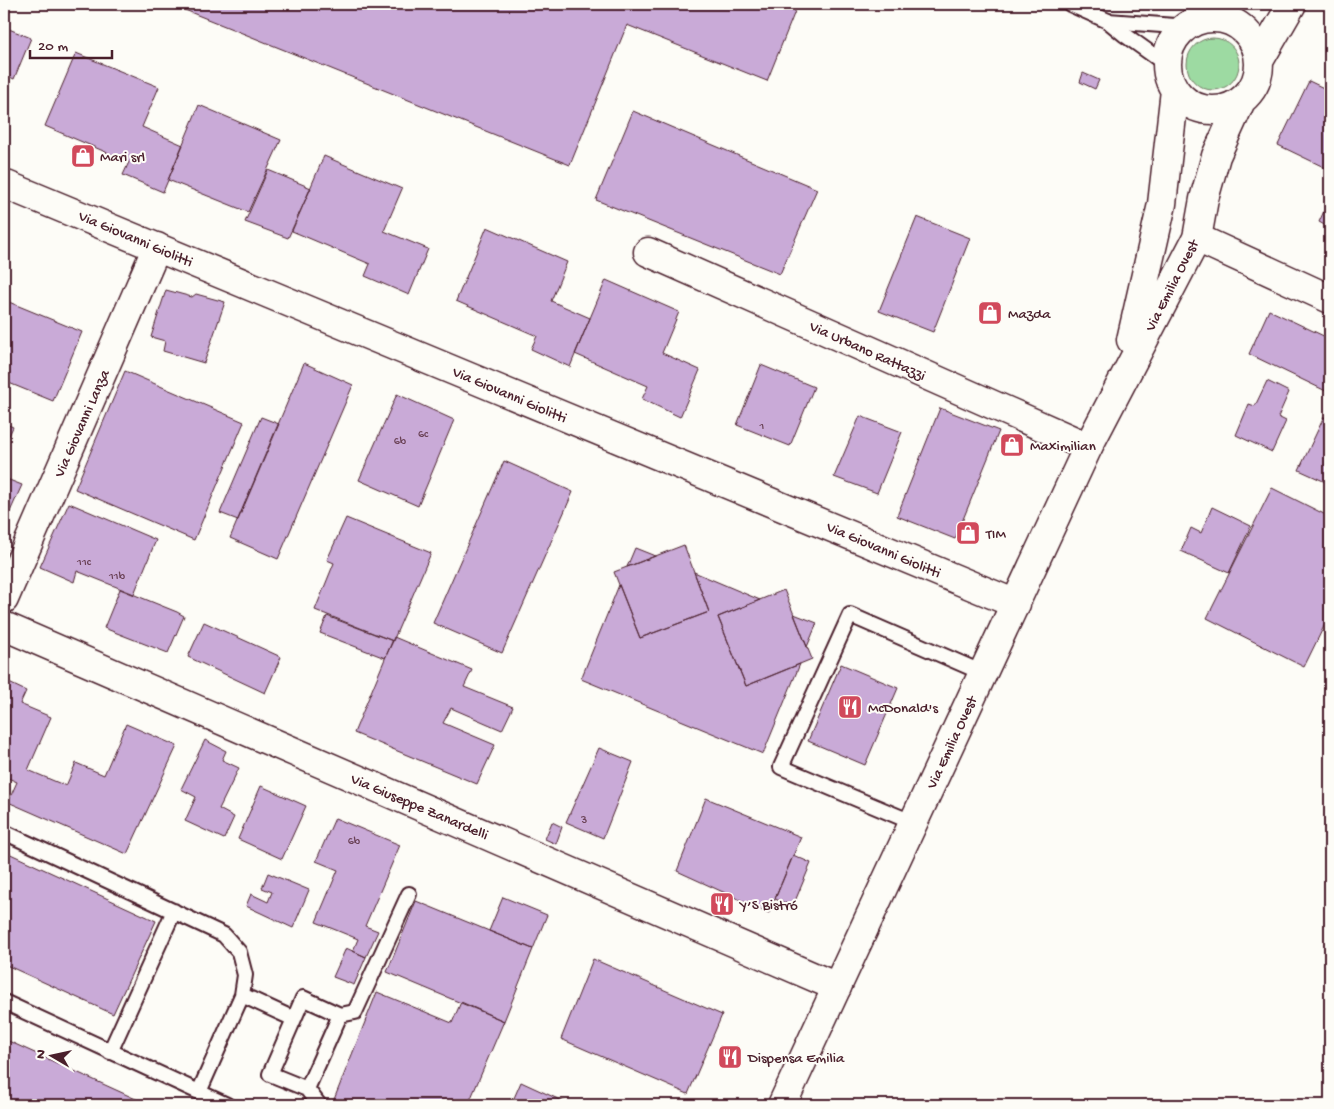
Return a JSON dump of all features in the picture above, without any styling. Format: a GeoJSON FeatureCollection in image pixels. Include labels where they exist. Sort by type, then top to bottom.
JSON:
{"type":"FeatureCollection","features":[{"type":"Feature","properties":{"kind":"street","name":"Via Emilia Ovest"},"geometry":{"type":"LineString","coordinates":[[782,1105],[1088,447],[1197,238],[1204,199],[1216,156],[1241,101],[1251,90],[1258,76],[1259,61],[1292,4]]}},
{"type":"Feature","properties":{"kind":"street"},"geometry":{"type":"LineString","coordinates":[[1167,65],[1170,48],[1178,34],[1191,23],[1230,11],[1235,24],[1247,33],[1256,46],[1259,61]]}},
{"type":"Feature","properties":{"kind":"street","name":"Via Emilia Ovest"},"geometry":{"type":"LineString","coordinates":[[1122,380],[1155,242],[1162,204],[1175,90],[1169,78],[1167,65]]}},
{"type":"Feature","properties":{"kind":"street"},"geometry":{"type":"LineString","coordinates":[[1175,90],[1185,101],[1198,108],[1213,110],[1228,108],[1241,101]]}},
{"type":"Feature","properties":{"kind":"street","name":"Via Giovanni Giolitti"},"geometry":{"type":"LineString","coordinates":[[4,184],[1016,604]]}},
{"type":"Feature","properties":{"kind":"street"},"geometry":{"type":"LineString","coordinates":[[1197,238],[1330,299]]}},
{"type":"Feature","properties":{"kind":"street","name":"Via Giovanni Lanza"},"geometry":{"type":"LineString","coordinates":[[4,599],[157,247]]}},
{"type":"Feature","properties":{"kind":"street","name":"Via Urbano Rattazzi"},"geometry":{"type":"LineString","coordinates":[[648,252],[1088,447]]}},
{"type":"Feature","properties":{"kind":"street","name":"Via Giuseppe Zanardelli"},"geometry":{"type":"LineString","coordinates":[[4,626],[837,987]]}},
{"type":"Feature","properties":{"kind":"lane"},"geometry":{"type":"LineString","coordinates":[[1070,4],[1108,21],[1167,65]]}},
{"type":"Feature","properties":{"kind":"lane"},"geometry":{"type":"LineString","coordinates":[[1108,21],[1175,26],[1191,23]]}},
{"type":"Feature","properties":{"kind":"lane"},"geometry":{"type":"LineString","coordinates":[[914,823],[781,767],[850,615],[983,673]]}},
{"type":"Feature","properties":{"kind":"lane"},"geometry":{"type":"LineString","coordinates":[[4,832],[224,935],[239,952],[245,975],[242,994],[199,1092]]}},
{"type":"Feature","properties":{"kind":"lane"},"geometry":{"type":"LineString","coordinates":[[319,1105],[306,1090],[270,1074],[303,998],[340,1015],[356,1012],[409,894]]}},
{"type":"Feature","properties":{"kind":"lane"},"geometry":{"type":"LineString","coordinates":[[110,1052],[174,911]]}},
{"type":"Feature","properties":{"kind":"lane"},"geometry":{"type":"LineString","coordinates":[[242,994],[294,1019]]}},
{"type":"Feature","properties":{"kind":"lane"},"geometry":{"type":"LineString","coordinates":[[4,1002],[226,1105]]}},
{"type":"Feature","properties":{"kind":"lane"},"geometry":{"type":"LineString","coordinates":[[306,1090],[340,1015]]}},
{"type":"Feature","properties":{"kind":"green space"},"geometry":{"type":"Polygon","coordinates":[[[1213,38],[1223,40],[1231,46],[1237,54],[1239,64],[1237,74],[1231,82],[1223,88],[1213,90],[1203,88],[1195,82],[1189,74],[1187,64],[1189,54],[1195,46],[1203,40],[1213,38]]]}},
{"type":"Feature","properties":{"kind":"building"},"geometry":{"type":"Polygon","coordinates":[[[170,4],[798,4],[767,81],[627,25],[570,165],[170,4]]]}},
{"type":"Feature","properties":{"kind":"building"},"geometry":{"type":"Polygon","coordinates":[[[4,27],[31,38],[14,79],[4,74],[4,27]]]}},
{"type":"Feature","properties":{"kind":"building"},"geometry":{"type":"Polygon","coordinates":[[[76,53],[159,87],[142,127],[183,145],[163,192],[123,175],[129,162],[45,126],[76,53]]]}},
{"type":"Feature","properties":{"kind":"building"},"geometry":{"type":"Polygon","coordinates":[[[1083,73],[1099,80],[1095,89],[1080,82],[1083,73]]]}},
{"type":"Feature","properties":{"kind":"building"},"geometry":{"type":"Polygon","coordinates":[[[1309,81],[1330,91],[1330,170],[1278,145],[1309,81]]]}},
{"type":"Feature","properties":{"kind":"building"},"geometry":{"type":"Polygon","coordinates":[[[199,105],[281,140],[248,212],[168,180],[199,105]]]}},
{"type":"Feature","properties":{"kind":"building"},"geometry":{"type":"Polygon","coordinates":[[[633,111],[817,189],[780,274],[596,200],[633,111]]]}},
{"type":"Feature","properties":{"kind":"building"},"geometry":{"type":"Polygon","coordinates":[[[324,156],[402,189],[384,231],[428,249],[409,295],[365,276],[370,264],[292,231],[324,156]]]}},
{"type":"Feature","properties":{"kind":"building"},"geometry":{"type":"Polygon","coordinates":[[[268,170],[311,188],[288,238],[245,222],[268,170]]]}},
{"type":"Feature","properties":{"kind":"building"},"geometry":{"type":"Polygon","coordinates":[[[1330,198],[1330,228],[1319,222],[1330,198]]]}},
{"type":"Feature","properties":{"kind":"building"},"geometry":{"type":"Polygon","coordinates":[[[917,217],[970,238],[933,332],[879,311],[917,217]]]}},
{"type":"Feature","properties":{"kind":"building"},"geometry":{"type":"Polygon","coordinates":[[[487,227],[567,262],[551,301],[590,318],[570,367],[531,349],[537,336],[456,301],[487,227]]]}},
{"type":"Feature","properties":{"kind":"building"},"geometry":{"type":"Polygon","coordinates":[[[606,280],[679,312],[662,353],[700,370],[680,417],[642,399],[648,386],[575,354],[606,280]]]}},
{"type":"Feature","properties":{"kind":"building"},"geometry":{"type":"Polygon","coordinates":[[[166,290],[192,297],[196,294],[225,302],[204,363],[163,351],[165,341],[151,337],[166,290]]]}},
{"type":"Feature","properties":{"kind":"building"},"geometry":{"type":"Polygon","coordinates":[[[4,300],[82,332],[53,401],[4,381],[4,300]]]}},
{"type":"Feature","properties":{"kind":"building"},"geometry":{"type":"Polygon","coordinates":[[[1269,310],[1330,339],[1330,393],[1249,354],[1269,310]]]}},
{"type":"Feature","properties":{"kind":"building"},"geometry":{"type":"Polygon","coordinates":[[[304,363],[353,385],[278,559],[230,538],[304,363]]]}},
{"type":"Feature","properties":{"kind":"building"},"geometry":{"type":"Polygon","coordinates":[[[761,365],[814,387],[790,446],[737,425],[761,365]]]}},
{"type":"Feature","properties":{"kind":"building"},"geometry":{"type":"Polygon","coordinates":[[[125,371],[244,422],[194,540],[75,489],[125,371]]]}},
{"type":"Feature","properties":{"kind":"building"},"geometry":{"type":"Polygon","coordinates":[[[1267,381],[1289,392],[1278,417],[1286,421],[1272,452],[1236,435],[1249,404],[1255,406],[1267,381]]]}},
{"type":"Feature","properties":{"kind":"building"},"geometry":{"type":"Polygon","coordinates":[[[397,394],[454,420],[418,506],[359,480],[397,394]]]}},
{"type":"Feature","properties":{"kind":"building"},"geometry":{"type":"Polygon","coordinates":[[[940,408],[999,431],[955,539],[897,516],[940,408]]]}},
{"type":"Feature","properties":{"kind":"building"},"geometry":{"type":"Polygon","coordinates":[[[860,416],[902,432],[877,493],[834,477],[860,416]]]}},
{"type":"Feature","properties":{"kind":"building"},"geometry":{"type":"Polygon","coordinates":[[[261,417],[279,424],[238,520],[220,513],[261,417]]]}},
{"type":"Feature","properties":{"kind":"building"},"geometry":{"type":"Polygon","coordinates":[[[1324,417],[1330,420],[1330,484],[1299,470],[1324,417]]]}},
{"type":"Feature","properties":{"kind":"building"},"geometry":{"type":"Polygon","coordinates":[[[4,423],[13,427],[4,446],[4,423]]]}},
{"type":"Feature","properties":{"kind":"building"},"geometry":{"type":"Polygon","coordinates":[[[504,461],[573,492],[502,653],[433,623],[504,461]]]}},
{"type":"Feature","properties":{"kind":"building"},"geometry":{"type":"Polygon","coordinates":[[[4,478],[22,485],[4,525],[4,478]]]}},
{"type":"Feature","properties":{"kind":"building"},"geometry":{"type":"Polygon","coordinates":[[[1272,488],[1330,517],[1330,614],[1304,667],[1207,618],[1272,488]]]}},
{"type":"Feature","properties":{"kind":"building"},"geometry":{"type":"Polygon","coordinates":[[[69,503],[156,540],[134,594],[77,571],[74,582],[40,567],[69,503]]]}},
{"type":"Feature","properties":{"kind":"building"},"geometry":{"type":"Polygon","coordinates":[[[1212,507],[1251,526],[1229,573],[1181,551],[1191,528],[1201,533],[1212,507]]]}},
{"type":"Feature","properties":{"kind":"building"},"geometry":{"type":"Polygon","coordinates":[[[346,518],[431,553],[393,641],[315,610],[334,563],[327,560],[346,518]]]}},
{"type":"Feature","properties":{"kind":"building"},"geometry":{"type":"Polygon","coordinates":[[[684,545],[709,612],[640,638],[614,572],[684,545]]]}},
{"type":"Feature","properties":{"kind":"building"},"geometry":{"type":"Polygon","coordinates":[[[635,548],[655,556],[627,567],[635,548]]]}},
{"type":"Feature","properties":{"kind":"building"},"geometry":{"type":"Polygon","coordinates":[[[694,572],[760,600],[718,617],[746,686],[800,664],[763,754],[581,679],[619,585],[640,638],[709,612],[694,572]]]}},
{"type":"Feature","properties":{"kind":"building"},"geometry":{"type":"Polygon","coordinates":[[[120,589],[184,616],[168,653],[104,628],[120,589]]]}},
{"type":"Feature","properties":{"kind":"building"},"geometry":{"type":"Polygon","coordinates":[[[784,590],[812,659],[746,686],[718,617],[784,590]]]}},
{"type":"Feature","properties":{"kind":"building"},"geometry":{"type":"Polygon","coordinates":[[[794,614],[817,623],[807,647],[794,614]]]}},
{"type":"Feature","properties":{"kind":"building"},"geometry":{"type":"Polygon","coordinates":[[[327,616],[393,641],[385,658],[320,633],[327,616]]]}},
{"type":"Feature","properties":{"kind":"building"},"geometry":{"type":"Polygon","coordinates":[[[204,622],[281,657],[265,693],[188,657],[204,622]]]}},
{"type":"Feature","properties":{"kind":"building"},"geometry":{"type":"Polygon","coordinates":[[[394,637],[472,670],[464,687],[513,707],[502,730],[451,708],[443,723],[495,745],[477,784],[354,733],[394,637]]]}},
{"type":"Feature","properties":{"kind":"building"},"geometry":{"type":"Polygon","coordinates":[[[841,664],[898,688],[865,765],[808,741],[841,664]]]}},
{"type":"Feature","properties":{"kind":"building"},"geometry":{"type":"Polygon","coordinates":[[[9,683],[26,691],[20,704],[51,717],[28,770],[66,786],[76,763],[104,775],[126,724],[177,746],[127,854],[8,802],[17,782],[4,776],[4,696],[9,683]]]}},
{"type":"Feature","properties":{"kind":"building"},"geometry":{"type":"Polygon","coordinates":[[[205,740],[226,751],[222,760],[239,768],[219,809],[234,817],[224,839],[185,821],[196,797],[181,789],[205,740]]]}},
{"type":"Feature","properties":{"kind":"building"},"geometry":{"type":"Polygon","coordinates":[[[599,748],[633,762],[603,838],[566,822],[599,748]]]}},
{"type":"Feature","properties":{"kind":"building"},"geometry":{"type":"Polygon","coordinates":[[[261,786],[306,806],[282,859],[238,839],[261,786]]]}},
{"type":"Feature","properties":{"kind":"building"},"geometry":{"type":"Polygon","coordinates":[[[706,798],[801,837],[769,913],[677,871],[706,798]]]}},
{"type":"Feature","properties":{"kind":"building"},"geometry":{"type":"Polygon","coordinates":[[[335,818],[400,845],[365,926],[378,931],[366,957],[353,951],[358,939],[316,922],[338,870],[316,861],[335,818]]]}},
{"type":"Feature","properties":{"kind":"building"},"geometry":{"type":"Polygon","coordinates":[[[552,822],[562,827],[556,844],[545,839],[552,822]]]}},
{"type":"Feature","properties":{"kind":"building"},"geometry":{"type":"Polygon","coordinates":[[[4,851],[156,921],[113,1014],[4,964],[4,851]]]}},
{"type":"Feature","properties":{"kind":"building"},"geometry":{"type":"Polygon","coordinates":[[[793,855],[811,863],[793,906],[775,899],[793,855]]]}},
{"type":"Feature","properties":{"kind":"building"},"geometry":{"type":"Polygon","coordinates":[[[268,873],[309,890],[293,928],[246,906],[251,894],[268,902],[272,892],[262,888],[268,873]]]}},
{"type":"Feature","properties":{"kind":"building"},"geometry":{"type":"Polygon","coordinates":[[[503,897],[547,915],[533,949],[489,931],[503,897]]]}},
{"type":"Feature","properties":{"kind":"building"},"geometry":{"type":"Polygon","coordinates":[[[416,901],[533,949],[504,1021],[387,972],[416,901]]]}},
{"type":"Feature","properties":{"kind":"building"},"geometry":{"type":"Polygon","coordinates":[[[346,948],[366,957],[354,985],[333,977],[346,948]]]}},
{"type":"Feature","properties":{"kind":"building"},"geometry":{"type":"Polygon","coordinates":[[[593,959],[722,1015],[688,1094],[561,1039],[593,959]]]}},
{"type":"Feature","properties":{"kind":"building"},"geometry":{"type":"Polygon","coordinates":[[[377,992],[452,1023],[461,1002],[504,1021],[468,1105],[341,1105],[333,1102],[377,992]]]}},
{"type":"Feature","properties":{"kind":"building"},"geometry":{"type":"Polygon","coordinates":[[[4,1039],[149,1105],[4,1105],[4,1039]]]}},
{"type":"Feature","properties":{"kind":"building"},"geometry":{"type":"Polygon","coordinates":[[[521,1082],[571,1105],[511,1105],[521,1082]]]}},
{"type":"Feature","properties":{"kind":"place","name":"Mari srl"},"geometry":{"type":"Point","coordinates":[83,156]}},
{"type":"Feature","properties":{"kind":"place","name":"Mazda"},"geometry":{"type":"Point","coordinates":[990,313]}},
{"type":"Feature","properties":{"kind":"place","name":"Maximilian"},"geometry":{"type":"Point","coordinates":[1012,445]}},
{"type":"Feature","properties":{"kind":"place","name":"TIM"},"geometry":{"type":"Point","coordinates":[968,533]}},
{"type":"Feature","properties":{"kind":"place","name":"McDonald's"},"geometry":{"type":"Point","coordinates":[850,707]}},
{"type":"Feature","properties":{"kind":"place","name":"Y’S Bistró"},"geometry":{"type":"Point","coordinates":[722,904]}},
{"type":"Feature","properties":{"kind":"place","name":"Dispensa Emilia"},"geometry":{"type":"Point","coordinates":[730,1057]}}]}
